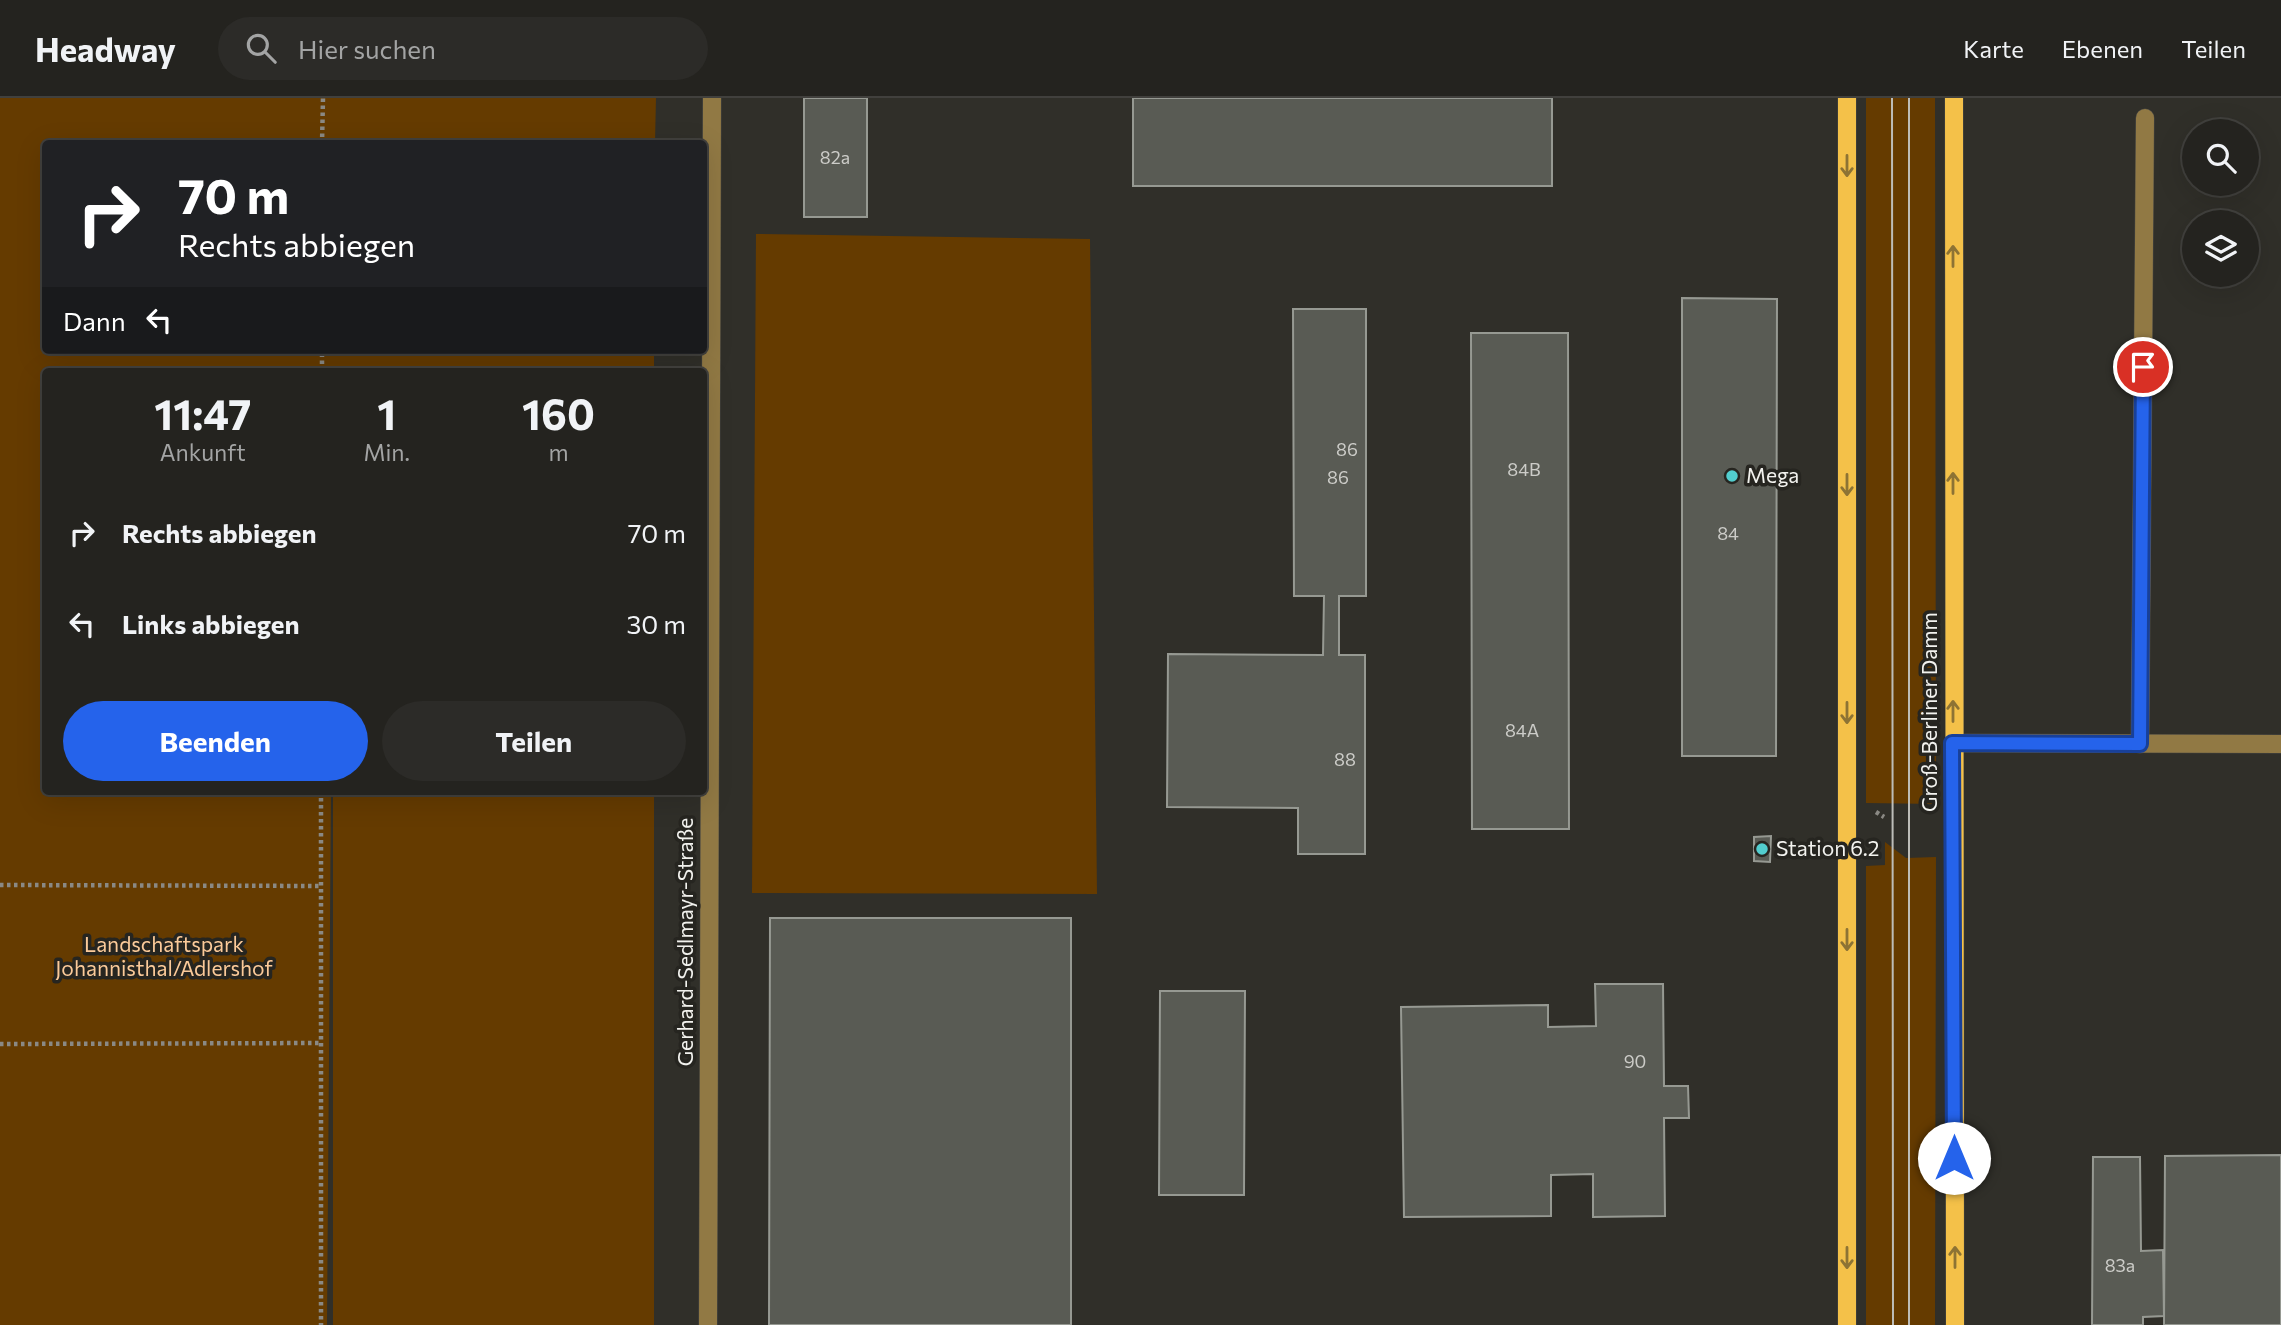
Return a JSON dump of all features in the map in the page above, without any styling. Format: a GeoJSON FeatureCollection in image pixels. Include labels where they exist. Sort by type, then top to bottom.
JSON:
{"type":"FeatureCollection","features":[{"type":"Feature","properties":{"kind":"main road"},"geometry":{"type":"LineString","coordinates":[[1847,98],[1847,1325]]}},
{"type":"Feature","properties":{"kind":"main road","name":"Groß-Berliner Damm"},"geometry":{"type":"LineString","coordinates":[[1954,98],[1952,743],[1955,1325]]}},
{"type":"Feature","properties":{"kind":"street","name":"Gerhard-Sedlmayr-Straße"},"geometry":{"type":"LineString","coordinates":[[708,1325],[712,98]]}},
{"type":"Feature","properties":{"kind":"street"},"geometry":{"type":"LineString","coordinates":[[2140,744],[2145,117]]}},
{"type":"Feature","properties":{"kind":"street"},"geometry":{"type":"LineString","coordinates":[[1952,743],[2281,744]]}},
{"type":"Feature","properties":{"kind":"path"},"geometry":{"type":"LineString","coordinates":[[323,98],[323,140]]}},
{"type":"Feature","properties":{"kind":"path"},"geometry":{"type":"LineString","coordinates":[[321,795],[321,1325]]}},
{"type":"Feature","properties":{"kind":"path"},"geometry":{"type":"LineString","coordinates":[[0,884],[321,886]]}},
{"type":"Feature","properties":{"kind":"path"},"geometry":{"type":"LineString","coordinates":[[0,1044],[321,1043]]}},
{"type":"Feature","properties":{"kind":"green space","name":"Landschaftspark Johannisthal/Adlershof"},"geometry":{"type":"Polygon","coordinates":[[[0,98],[656,98],[655,140],[42,140],[42,354],[654,354],[654,368],[42,368],[42,795],[331,795],[327,1325],[0,1325],[0,98]]]}},
{"type":"Feature","properties":{"kind":"green space"},"geometry":{"type":"Polygon","coordinates":[[[1866,98],[1935,98],[1936,804],[1866,803],[1866,98]]]}},
{"type":"Feature","properties":{"kind":"green space"},"geometry":{"type":"Polygon","coordinates":[[[756,234],[1090,239],[1097,894],[752,893],[756,234]]]}},
{"type":"Feature","properties":{"kind":"green space"},"geometry":{"type":"Polygon","coordinates":[[[333,795],[654,795],[654,1325],[333,1325],[333,795]]]}},
{"type":"Feature","properties":{"kind":"green space"},"geometry":{"type":"Polygon","coordinates":[[[1885,842],[1906,858],[1936,857],[1935,1325],[1866,1325],[1866,866],[1885,865],[1885,842]]]}},
{"type":"Feature","properties":{"kind":"building"},"geometry":{"type":"Polygon","coordinates":[[[804,98],[867,98],[867,217],[804,217],[804,98]]]}},
{"type":"Feature","properties":{"kind":"building"},"geometry":{"type":"Polygon","coordinates":[[[1133,98],[1552,98],[1552,186],[1133,186],[1133,98]]]}},
{"type":"Feature","properties":{"kind":"building"},"geometry":{"type":"Polygon","coordinates":[[[1682,298],[1777,299],[1776,756],[1682,756],[1682,298]]]}},
{"type":"Feature","properties":{"kind":"building"},"geometry":{"type":"Polygon","coordinates":[[[1293,309],[1366,309],[1366,596],[1339,596],[1339,655],[1365,655],[1365,854],[1298,854],[1298,808],[1167,807],[1168,654],[1323,655],[1324,596],[1294,596],[1293,309]]]}},
{"type":"Feature","properties":{"kind":"building"},"geometry":{"type":"Polygon","coordinates":[[[1471,333],[1568,333],[1569,829],[1472,829],[1471,333]]]}},
{"type":"Feature","properties":{"kind":"building","name":"Station 6.2"},"geometry":{"type":"Polygon","coordinates":[[[1771,836],[1770,862],[1754,861],[1754,837],[1771,836]]]}},
{"type":"Feature","properties":{"kind":"building"},"geometry":{"type":"Polygon","coordinates":[[[770,918],[1071,918],[1071,1325],[769,1325],[770,918]]]}},
{"type":"Feature","properties":{"kind":"building"},"geometry":{"type":"Polygon","coordinates":[[[1595,984],[1663,984],[1664,1086],[1688,1086],[1689,1118],[1664,1118],[1665,1216],[1593,1217],[1593,1174],[1551,1175],[1551,1216],[1404,1217],[1401,1007],[1548,1005],[1548,1027],[1596,1026],[1595,984]]]}},
{"type":"Feature","properties":{"kind":"building"},"geometry":{"type":"Polygon","coordinates":[[[1160,991],[1245,991],[1244,1195],[1159,1195],[1160,991]]]}},
{"type":"Feature","properties":{"kind":"building"},"geometry":{"type":"Polygon","coordinates":[[[2281,1155],[2281,1325],[2164,1325],[2165,1156],[2281,1155]]]}},
{"type":"Feature","properties":{"kind":"building"},"geometry":{"type":"Polygon","coordinates":[[[2093,1157],[2140,1157],[2141,1251],[2163,1250],[2164,1316],[2143,1317],[2143,1325],[2092,1325],[2093,1157]]]}},
{"type":"Feature","properties":{"kind":"tram line"},"geometry":{"type":"LineString","coordinates":[[1892,98],[1893,1325]]}},
{"type":"Feature","properties":{"kind":"tram line"},"geometry":{"type":"LineString","coordinates":[[1909,98],[1909,1325]]}},
{"type":"Feature","properties":{"kind":"place","name":"Mega"},"geometry":{"type":"Point","coordinates":[1732,476]}},
{"type":"Feature","properties":{"kind":"place","name":"Station 6.2"},"geometry":{"type":"Point","coordinates":[1762,849]}},
{"type":"Feature","properties":{"kind":"route"},"geometry":{"type":"LineString","coordinates":[[1954,1158],[1952,743],[2140,744],[2143,367]]}}]}
